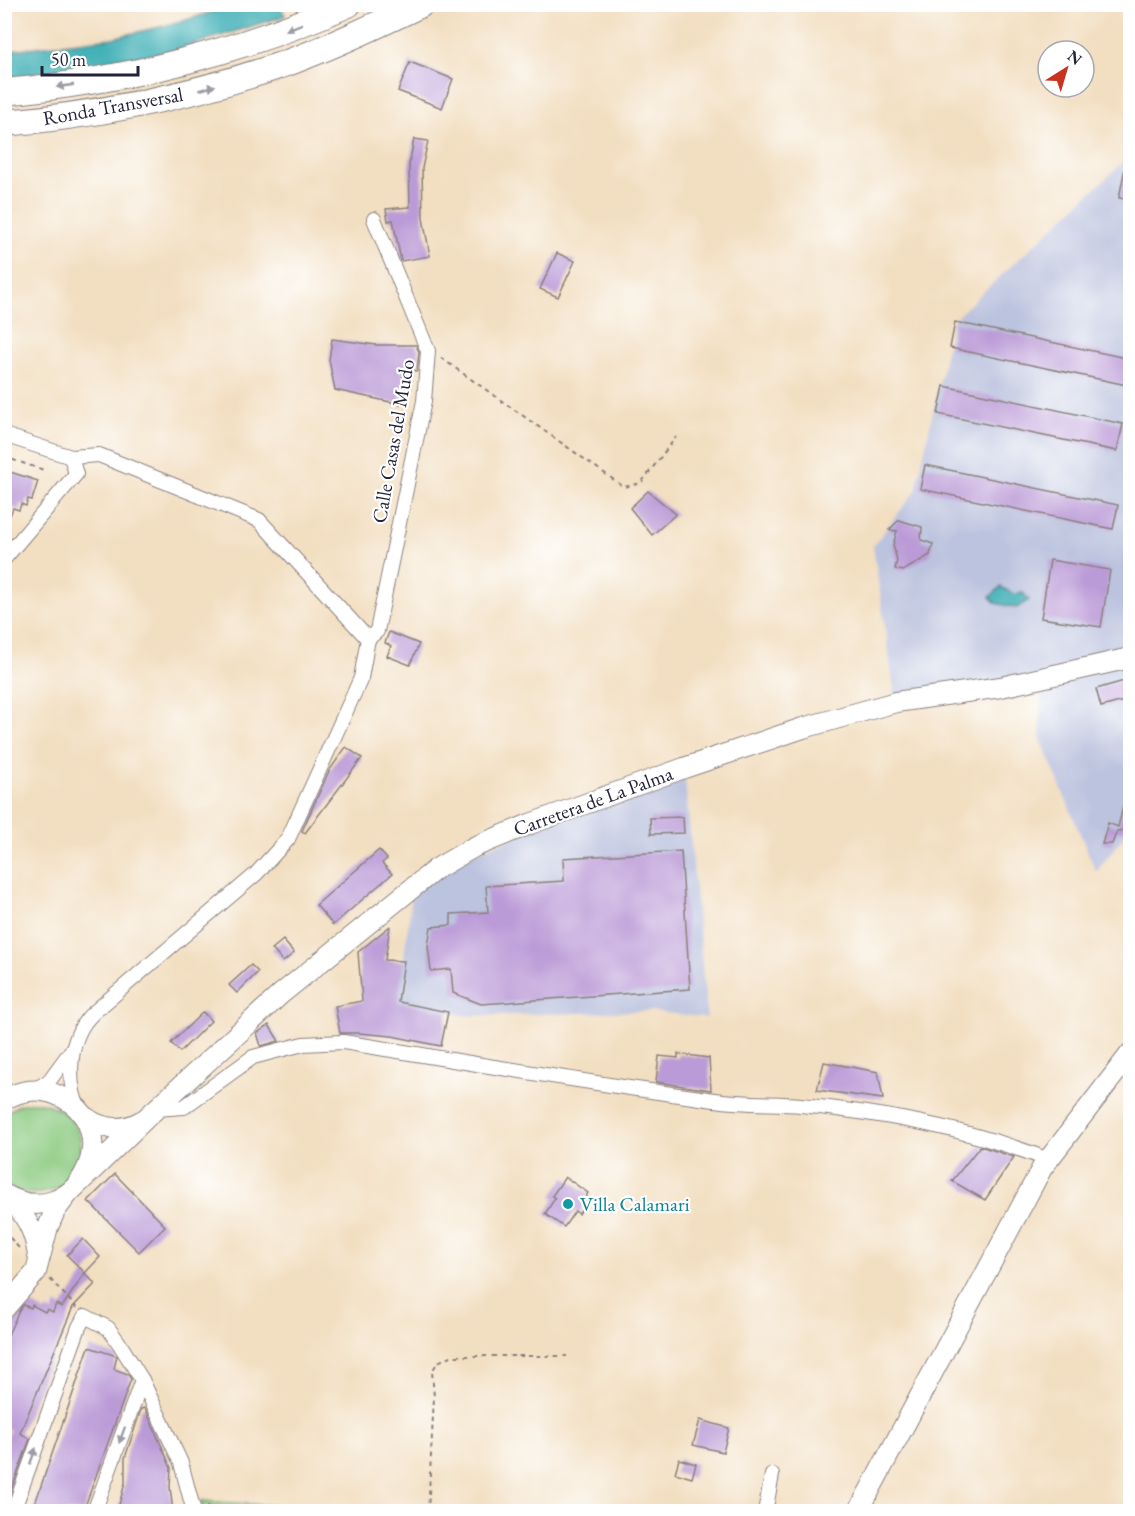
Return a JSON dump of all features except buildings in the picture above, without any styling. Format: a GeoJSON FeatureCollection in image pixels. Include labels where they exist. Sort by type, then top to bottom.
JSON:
{"type":"FeatureCollection","features":[{"type":"Feature","properties":{"kind":"highway","name":"Ronda Transversal"},"geometry":{"type":"LineString","coordinates":[[4,92],[97,81],[186,62],[278,33],[348,4]]}},
{"type":"Feature","properties":{"kind":"highway","name":"Ronda Transversal"},"geometry":{"type":"LineString","coordinates":[[4,123],[102,111],[194,92],[288,62],[422,4]]}},
{"type":"Feature","properties":{"kind":"main road","name":"Carretera de La Palma"},"geometry":{"type":"LineString","coordinates":[[75,1188],[150,1114],[281,994],[436,869],[474,847],[691,765],[813,725],[896,702],[1001,687],[1131,658]]}},
{"type":"Feature","properties":{"kind":"main road"},"geometry":{"type":"LineString","coordinates":[[858,1512],[1048,1160],[1131,1054]]}},
{"type":"Feature","properties":{"kind":"main road","name":"Carretera de La Palma"},"geometry":{"type":"LineString","coordinates":[[27,1091],[44,1091],[58,1095],[72,1103],[95,1124],[105,1127],[130,1126],[150,1114]]}},
{"type":"Feature","properties":{"kind":"main road"},"geometry":{"type":"LineString","coordinates":[[4,1100],[27,1091]]}},
{"type":"Feature","properties":{"kind":"main road"},"geometry":{"type":"LineString","coordinates":[[4,1309],[41,1267],[52,1219],[91,1162],[90,1130],[80,1112]]}},
{"type":"Feature","properties":{"kind":"main road"},"geometry":{"type":"LineString","coordinates":[[4,1194],[33,1204],[49,1202],[75,1188]]}},
{"type":"Feature","properties":{"kind":"main road"},"geometry":{"type":"LineString","coordinates":[[4,1194],[20,1210],[32,1228],[41,1267]]}},
{"type":"Feature","properties":{"kind":"street","name":"Calle Casas del Mudo"},"geometry":{"type":"LineString","coordinates":[[75,1044],[86,1019],[256,874],[288,839],[361,678],[368,639],[377,631],[424,401],[428,351],[374,219]]}},
{"type":"Feature","properties":{"kind":"street"},"geometry":{"type":"LineString","coordinates":[[4,435],[70,457],[99,455],[260,520],[368,639]]}},
{"type":"Feature","properties":{"kind":"street"},"geometry":{"type":"LineString","coordinates":[[5,557],[76,474],[70,457]]}},
{"type":"Feature","properties":{"kind":"street"},"geometry":{"type":"LineString","coordinates":[[150,1114],[184,1107],[253,1057],[303,1044],[343,1041],[595,1084],[719,1101],[800,1105],[875,1114],[952,1130],[1048,1160]]}},
{"type":"Feature","properties":{"kind":"street"},"geometry":{"type":"LineString","coordinates":[[27,1091],[40,1088],[49,1081],[60,1069],[75,1044]]}},
{"type":"Feature","properties":{"kind":"street"},"geometry":{"type":"LineString","coordinates":[[75,1044],[71,1082],[72,1093],[80,1112]]}},
{"type":"Feature","properties":{"kind":"street"},"geometry":{"type":"LineString","coordinates":[[13,1512],[85,1316],[108,1328],[142,1380],[182,1463],[194,1512]]}},
{"type":"Feature","properties":{"kind":"street"},"geometry":{"type":"LineString","coordinates":[[94,1512],[142,1380]]}},
{"type":"Feature","properties":{"kind":"street"},"geometry":{"type":"LineString","coordinates":[[765,1512],[772,1475]]}},
{"type":"Feature","properties":{"kind":"path"},"geometry":{"type":"LineString","coordinates":[[427,360],[441,358],[624,487],[641,483],[676,437]]}},
{"type":"Feature","properties":{"kind":"path"},"geometry":{"type":"LineString","coordinates":[[4,457],[44,470]]}},
{"type":"Feature","properties":{"kind":"path"},"geometry":{"type":"LineString","coordinates":[[41,1267],[85,1316]]}},
{"type":"Feature","properties":{"kind":"path"},"geometry":{"type":"LineString","coordinates":[[428,1512],[434,1397],[432,1371],[438,1362],[451,1356],[567,1356]]}},
{"type":"Feature","properties":{"kind":"path"},"geometry":{"type":"LineString","coordinates":[[211,1512],[207,1507],[279,1512]]}},
{"type":"Feature","properties":{"kind":"shaded area"},"geometry":{"type":"Polygon","coordinates":[[[1130,156],[1130,828],[1096,872],[1040,737],[1041,678],[896,702],[873,546],[916,490],[953,320],[1130,156]]]}},
{"type":"Feature","properties":{"kind":"shaded area"},"geometry":{"type":"Polygon","coordinates":[[[684,768],[707,1018],[650,1011],[469,1016],[398,1002],[413,888],[436,869],[684,768]]]}},
{"type":"Feature","properties":{"kind":"green space"},"geometry":{"type":"Polygon","coordinates":[[[34,1102],[54,1107],[68,1117],[78,1131],[81,1147],[79,1162],[72,1177],[59,1187],[40,1193],[26,1193],[5,1183],[4,1114],[19,1105],[34,1102]]]}},
{"type":"Feature","properties":{"kind":"green space"},"geometry":{"type":"Polygon","coordinates":[[[201,1501],[364,1511],[203,1511],[201,1501]]]}},
{"type":"Feature","properties":{"kind":"water"},"geometry":{"type":"Polygon","coordinates":[[[234,5],[280,5],[285,16],[178,49],[87,68],[5,79],[4,51],[112,38],[177,23],[234,5]]]}},
{"type":"Feature","properties":{"kind":"water"},"geometry":{"type":"Polygon","coordinates":[[[1001,587],[1015,595],[1022,592],[1029,600],[1017,608],[996,603],[990,597],[1001,587]]]}},
{"type":"Feature","properties":{"kind":"place","name":"Villa Calamari"},"geometry":{"type":"Point","coordinates":[568,1204]}}]}
